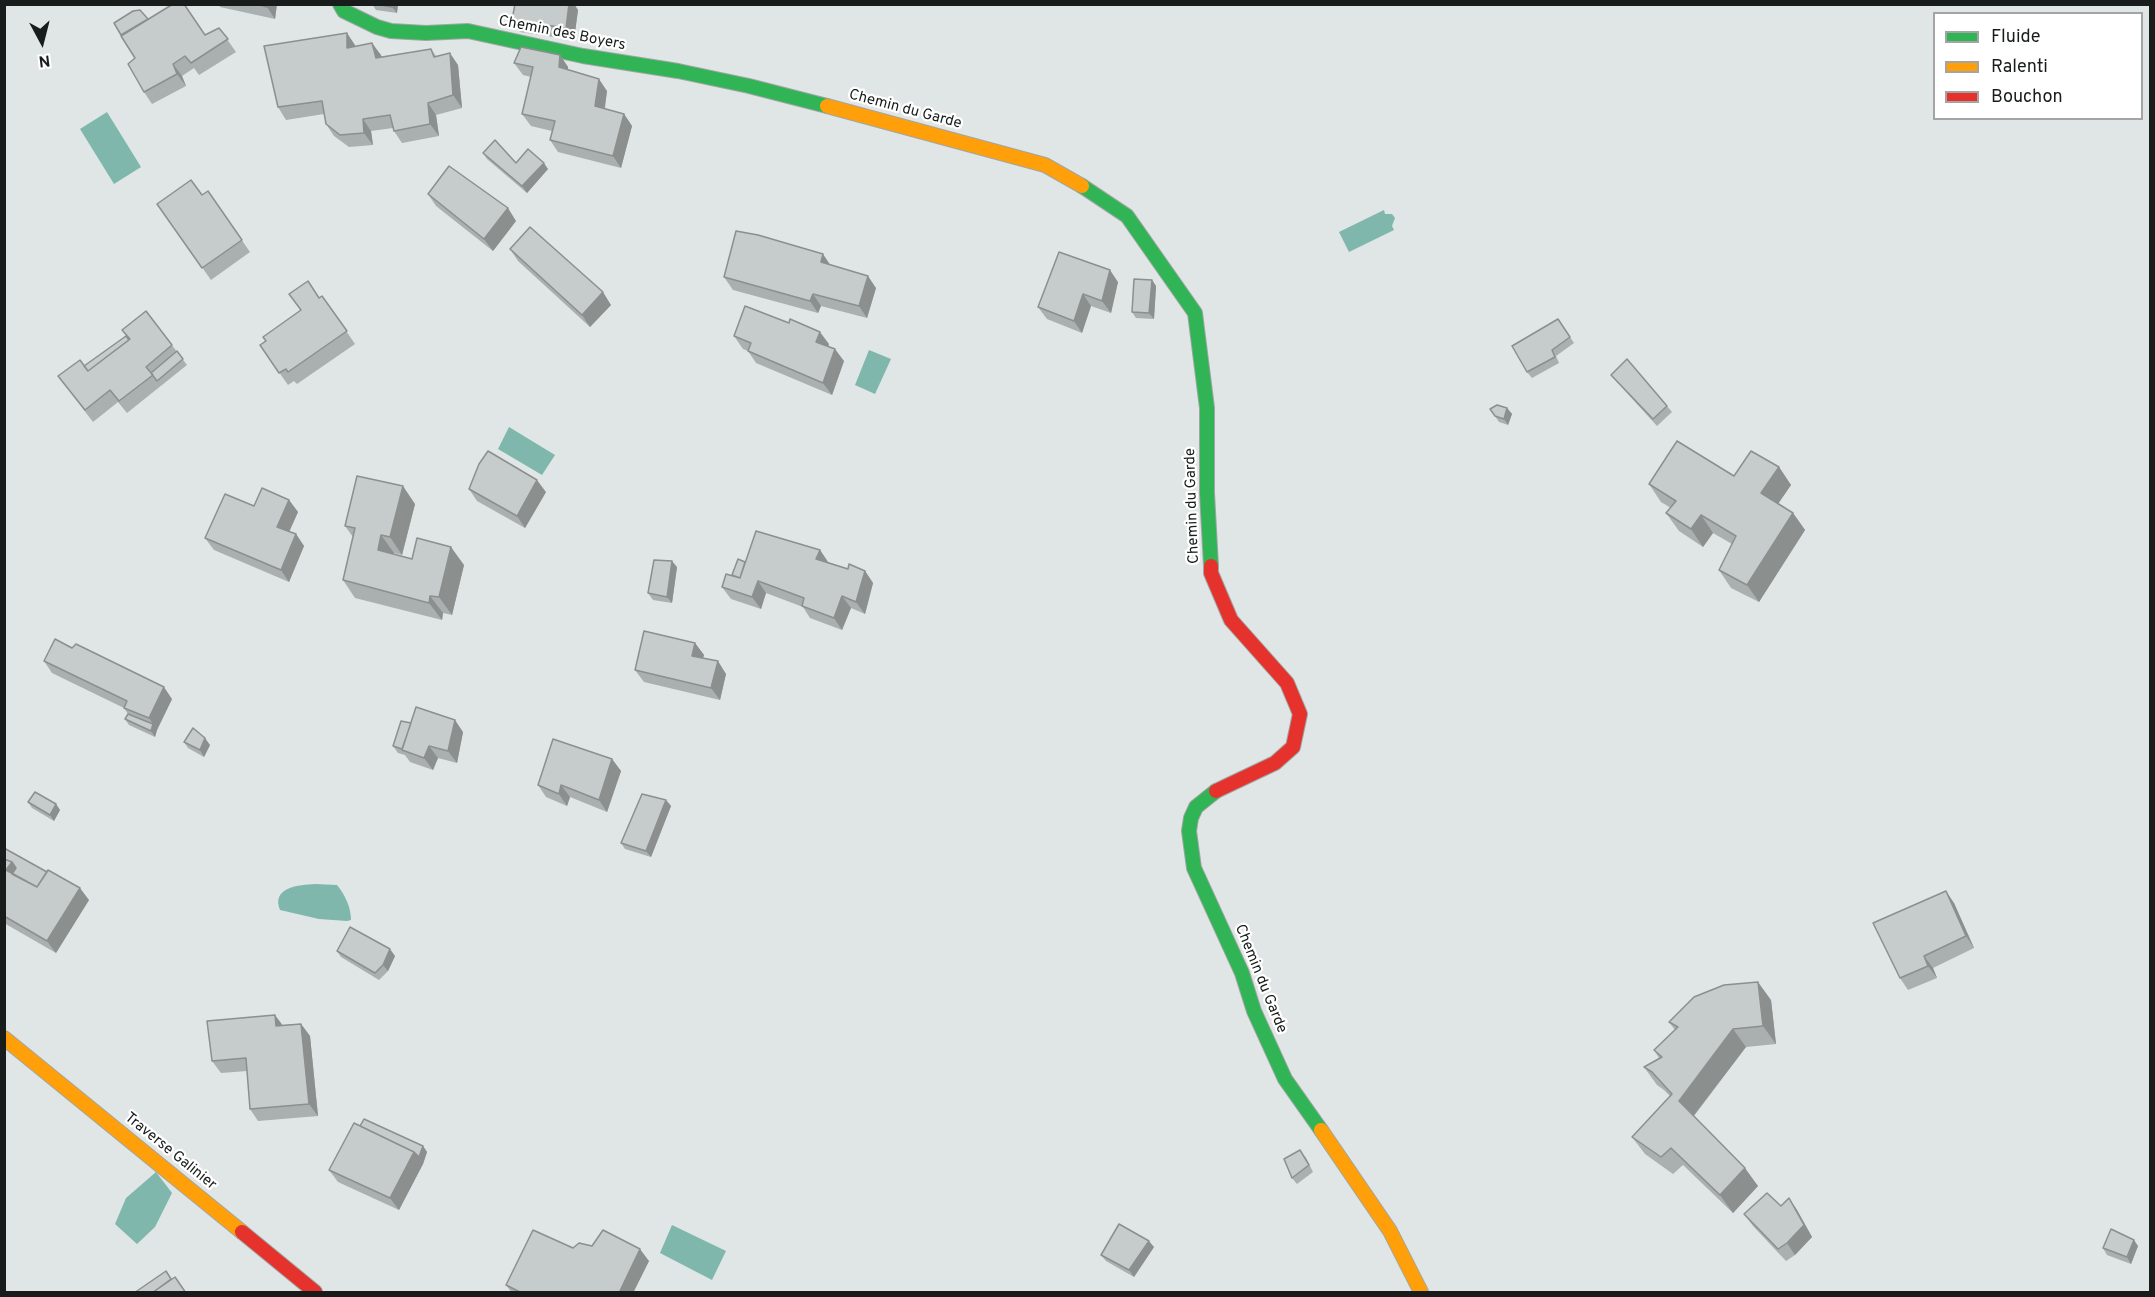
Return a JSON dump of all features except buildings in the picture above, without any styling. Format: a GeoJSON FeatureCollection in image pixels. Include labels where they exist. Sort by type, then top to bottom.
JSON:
{"type":"FeatureCollection","features":[{"type":"Feature","properties":{"kind":"street","name":"Chemin des Boyers"},"geometry":{"type":"LineString","coordinates":[[340,4],[344,10],[377,27],[391,31],[426,33],[468,31],[583,56],[678,71]]}},
{"type":"Feature","properties":{"kind":"street","name":"Chemin du Garde"},"geometry":{"type":"LineString","coordinates":[[678,71],[749,86],[1045,165],[1092,191],[1127,216],[1195,313],[1207,408],[1207,493],[1211,573],[1231,620],[1287,683],[1300,714],[1293,747],[1281,758],[1217,791],[1196,807],[1189,831],[1194,868],[1242,973],[1254,1011],[1285,1079],[1390,1231],[1421,1293]]}},
{"type":"Feature","properties":{"kind":"street","name":"Traverse Galinier"},"geometry":{"type":"LineString","coordinates":[[4,1038],[315,1293]]}},
{"type":"Feature","properties":{"kind":"shaded area"},"geometry":{"type":"Polygon","coordinates":[[[107,112],[141,167],[114,184],[80,129],[107,112]]]}},
{"type":"Feature","properties":{"kind":"shaded area"},"geometry":{"type":"Polygon","coordinates":[[[1384,210],[1385,214],[1392,214],[1395,218],[1392,226],[1394,230],[1349,252],[1339,232],[1384,210]]]}},
{"type":"Feature","properties":{"kind":"shaded area"},"geometry":{"type":"Polygon","coordinates":[[[869,350],[891,359],[875,394],[855,385],[869,350]]]}},
{"type":"Feature","properties":{"kind":"shaded area"},"geometry":{"type":"Polygon","coordinates":[[[509,427],[555,455],[542,475],[498,449],[509,427]]]}},
{"type":"Feature","properties":{"kind":"shaded area"},"geometry":{"type":"Polygon","coordinates":[[[302,885],[337,885],[347,901],[351,920],[319,919],[280,910],[279,896],[283,892],[302,885]]]}},
{"type":"Feature","properties":{"kind":"shaded area"},"geometry":{"type":"Polygon","coordinates":[[[156,1172],[172,1193],[155,1227],[137,1244],[115,1224],[126,1198],[156,1172]]]}},
{"type":"Feature","properties":{"kind":"shaded area"},"geometry":{"type":"Polygon","coordinates":[[[672,1225],[726,1251],[712,1280],[660,1253],[672,1225]]]}},
{"type":"Feature","properties":{"kind":"traffic: fast"},"geometry":{"type":"LineString","coordinates":[[340,4],[344,11],[377,27],[391,31],[426,33],[468,31],[583,56],[678,71],[827,106]]}},
{"type":"Feature","properties":{"kind":"traffic: fast"},"geometry":{"type":"LineString","coordinates":[[1082,186],[1127,216],[1195,313],[1207,408],[1207,493],[1211,566]]}},
{"type":"Feature","properties":{"kind":"traffic: fast"},"geometry":{"type":"LineString","coordinates":[[1216,791],[1196,807],[1191,818],[1189,831],[1194,868],[1242,973],[1254,1011],[1285,1079],[1321,1130]]}},
{"type":"Feature","properties":{"kind":"traffic: slow"},"geometry":{"type":"LineString","coordinates":[[827,106],[1045,165],[1082,186]]}},
{"type":"Feature","properties":{"kind":"traffic: slow"},"geometry":{"type":"LineString","coordinates":[[4,1038],[242,1232]]}},
{"type":"Feature","properties":{"kind":"traffic: slow"},"geometry":{"type":"LineString","coordinates":[[1321,1130],[1390,1231],[1421,1292]]}},
{"type":"Feature","properties":{"kind":"traffic: jam"},"geometry":{"type":"LineString","coordinates":[[1211,566],[1211,573],[1231,620],[1287,683],[1300,714],[1293,747],[1275,763],[1216,791]]}},
{"type":"Feature","properties":{"kind":"traffic: jam"},"geometry":{"type":"LineString","coordinates":[[242,1232],[315,1292]]}}]}
